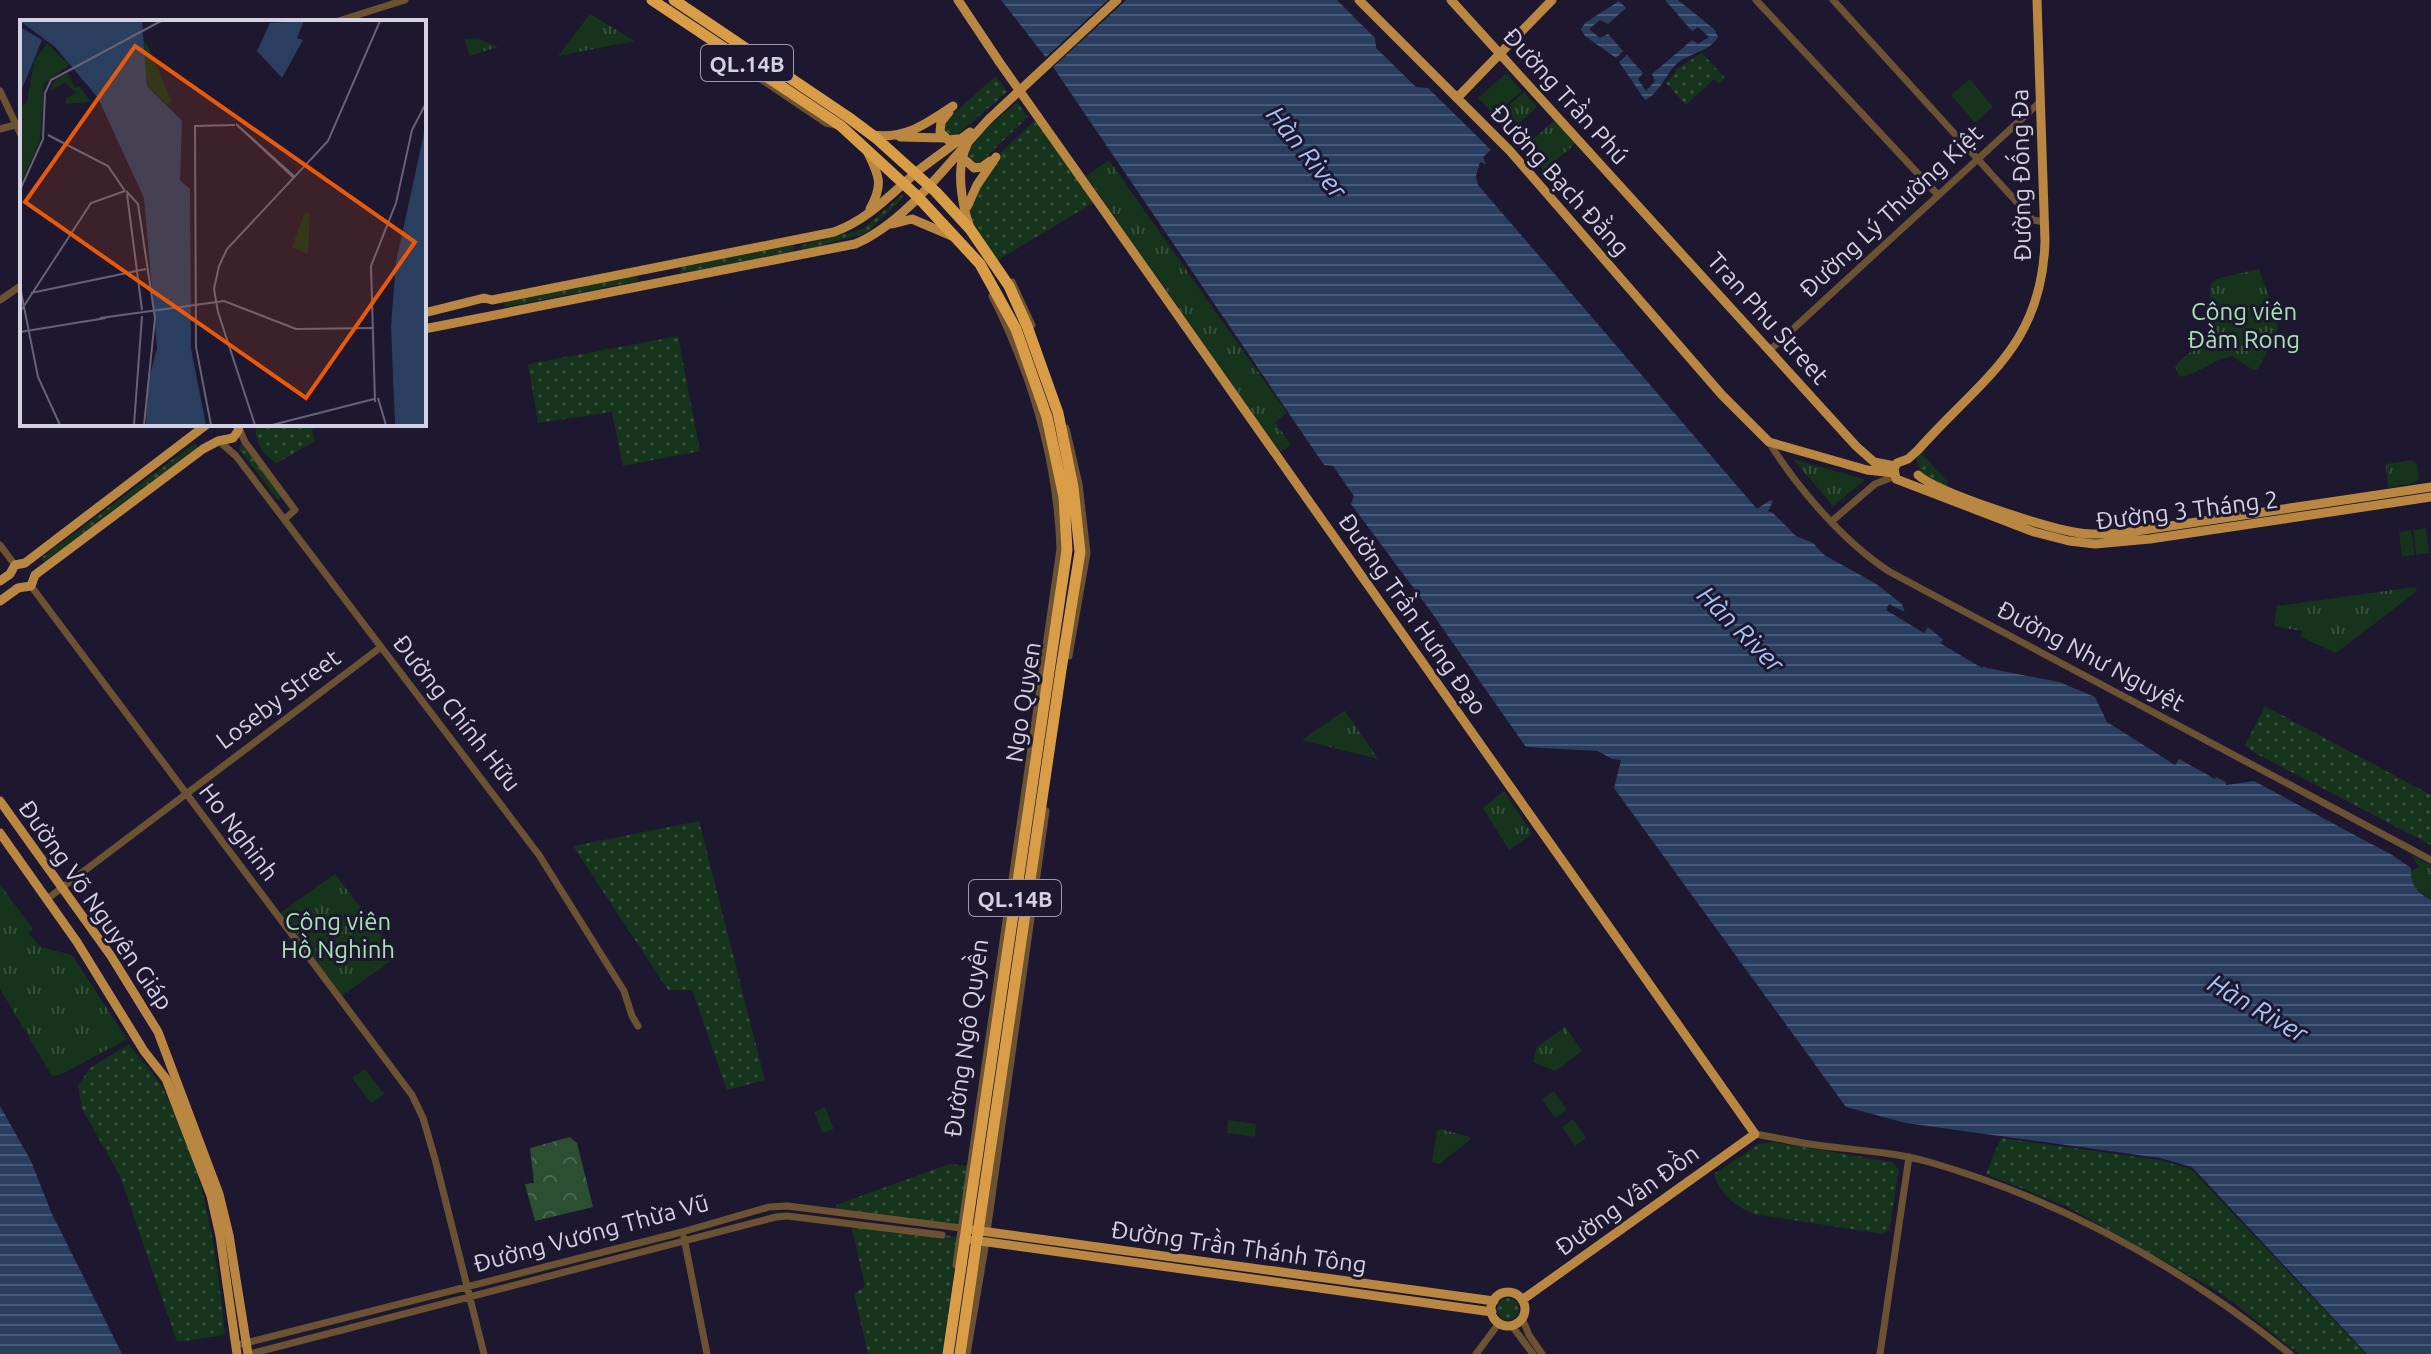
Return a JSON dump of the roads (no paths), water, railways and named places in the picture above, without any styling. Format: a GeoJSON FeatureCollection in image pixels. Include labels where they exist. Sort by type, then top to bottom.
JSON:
{"type":"FeatureCollection","features":[{"type":"Feature","properties":{"kind":"highway","name":"Ngo Quyen"},"geometry":{"type":"LineString","coordinates":[[652,0],[844,122],[917,196],[980,264],[1009,312],[1047,417],[1064,497],[1067,550],[960,1354]]}},
{"type":"Feature","properties":{"kind":"highway","name":"QL.14B"},"geometry":{"type":"LineString","coordinates":[[674,0],[844,122],[871,135],[916,173]]}},
{"type":"Feature","properties":{"kind":"highway","name":"Ngo Quyen"},"geometry":{"type":"LineString","coordinates":[[916,173],[970,229],[1009,286],[1027,326],[1058,413],[1073,487],[1080,552],[975,1235],[945,1354]]}},
{"type":"Feature","properties":{"kind":"main road","name":"Đường Trần Hưng Đạo"},"geometry":{"type":"LineString","coordinates":[[958,0],[1755,1134]]}},
{"type":"Feature","properties":{"kind":"main road"},"geometry":{"type":"LineString","coordinates":[[426,313],[484,298],[492,300],[646,270],[851,226],[989,119],[1117,0]]}},
{"type":"Feature","properties":{"kind":"main road","name":"Đường Bạch Đằng"},"geometry":{"type":"LineString","coordinates":[[1359,0],[1510,151],[1722,395],[1769,442],[1873,472],[1894,471]]}},
{"type":"Feature","properties":{"kind":"main road","name":"Đường Trần Phú"},"geometry":{"type":"LineString","coordinates":[[1451,0],[1770,350]]}},
{"type":"Feature","properties":{"kind":"main road"},"geometry":{"type":"LineString","coordinates":[[1458,97],[1552,0]]}},
{"type":"Feature","properties":{"kind":"main road","name":"Đường Đống Đa"},"geometry":{"type":"LineString","coordinates":[[1912,461],[1918,450],[2003,361],[2029,321],[2043,269],[2037,0]]}},
{"type":"Feature","properties":{"kind":"main road"},"geometry":{"type":"LineString","coordinates":[[892,136],[922,126],[953,106],[940,125],[940,132],[945,138]]}},
{"type":"Feature","properties":{"kind":"main road"},"geometry":{"type":"LineString","coordinates":[[871,135],[945,138],[952,141],[970,135]]}},
{"type":"Feature","properties":{"kind":"main road"},"geometry":{"type":"LineString","coordinates":[[970,135],[963,156],[961,183],[970,229]]}},
{"type":"Feature","properties":{"kind":"main road"},"geometry":{"type":"LineString","coordinates":[[878,232],[928,185],[970,135]]}},
{"type":"Feature","properties":{"kind":"main road"},"geometry":{"type":"LineString","coordinates":[[865,146],[880,179],[877,197],[866,216]]}},
{"type":"Feature","properties":{"kind":"main road"},"geometry":{"type":"LineString","coordinates":[[963,156],[970,166],[978,168],[996,157],[977,185],[965,211]]}},
{"type":"Feature","properties":{"kind":"main road"},"geometry":{"type":"LineString","coordinates":[[426,329],[843,247],[864,240],[896,222],[912,219],[956,238]]}},
{"type":"Feature","properties":{"kind":"main road"},"geometry":{"type":"LineString","coordinates":[[664,266],[669,273],[666,282]]}},
{"type":"Feature","properties":{"kind":"main road"},"geometry":{"type":"LineString","coordinates":[[646,270],[644,276],[649,284]]}},
{"type":"Feature","properties":{"kind":"main road"},"geometry":{"type":"LineString","coordinates":[[492,300],[496,307],[493,316]]}},
{"type":"Feature","properties":{"kind":"main road"},"geometry":{"type":"LineString","coordinates":[[473,302],[471,312],[477,319]]}},
{"type":"Feature","properties":{"kind":"main road","name":"Tran Phu Street"},"geometry":{"type":"LineString","coordinates":[[1770,350],[1856,446],[1874,462],[1894,471]]}},
{"type":"Feature","properties":{"kind":"main road"},"geometry":{"type":"LineString","coordinates":[[0,581],[203,426]]}},
{"type":"Feature","properties":{"kind":"main road"},"geometry":{"type":"LineString","coordinates":[[206,426],[208,433],[219,441]]}},
{"type":"Feature","properties":{"kind":"main road"},"geometry":{"type":"LineString","coordinates":[[0,601],[18,588],[31,586],[35,575],[203,449],[233,438],[239,426]]}},
{"type":"Feature","properties":{"kind":"main road"},"geometry":{"type":"LineString","coordinates":[[1846,464],[1856,446]]}},
{"type":"Feature","properties":{"kind":"main road"},"geometry":{"type":"LineString","coordinates":[[1900,460],[1912,461],[1918,475],[1909,483],[1899,481],[1894,471],[1900,460]]}},
{"type":"Feature","properties":{"kind":"main road","name":"Đường 3 Tháng 2"},"geometry":{"type":"LineString","coordinates":[[1918,475],[1948,491],[2046,526],[2099,534],[2147,530],[2431,487]]}},
{"type":"Feature","properties":{"kind":"main road","name":"Đường 3 Tháng 2"},"geometry":{"type":"LineString","coordinates":[[1909,483],[2034,532],[2095,544],[2150,539],[2431,497]]}},
{"type":"Feature","properties":{"kind":"main road"},"geometry":{"type":"LineString","coordinates":[[17,567],[33,568],[35,575]]}},
{"type":"Feature","properties":{"kind":"main road"},"geometry":{"type":"LineString","coordinates":[[17,567],[11,581],[18,588]]}},
{"type":"Feature","properties":{"kind":"main road","name":"Đường Võ Nguyên Giáp"},"geometry":{"type":"LineString","coordinates":[[0,801],[62,887],[158,1032],[222,1223],[240,1347],[249,1354]]}},
{"type":"Feature","properties":{"kind":"main road","name":"Đường Võ Nguyên Giáp"},"geometry":{"type":"LineString","coordinates":[[0,833],[47,899],[144,1051],[166,1079],[202,1157]]}},
{"type":"Feature","properties":{"kind":"main road"},"geometry":{"type":"LineString","coordinates":[[128,1023],[145,1011]]}},
{"type":"Feature","properties":{"kind":"main road","name":"Đường Vân Đồn"},"geometry":{"type":"LineString","coordinates":[[1522,1300],[1755,1134]]}},
{"type":"Feature","properties":{"kind":"main road","name":"Đường Trần Thánh Tông"},"geometry":{"type":"LineString","coordinates":[[975,1235],[1493,1307]]}},
{"type":"Feature","properties":{"kind":"main road"},"geometry":{"type":"LineString","coordinates":[[1507,1293],[1522,1300],[1525,1309],[1522,1318],[1512,1326],[1499,1323],[1493,1307],[1507,1293]]}},
{"type":"Feature","properties":{"kind":"street"},"geometry":{"type":"LineString","coordinates":[[341,20],[405,0]]}},
{"type":"Feature","properties":{"kind":"street","name":"Ngo Quyen"},"geometry":{"type":"LineString","coordinates":[[643,0],[826,123],[844,122]]}},
{"type":"Feature","properties":{"kind":"street"},"geometry":{"type":"LineString","coordinates":[[683,0],[845,108],[844,122]]}},
{"type":"Feature","properties":{"kind":"street"},"geometry":{"type":"LineString","coordinates":[[1756,0],[1938,195]]}},
{"type":"Feature","properties":{"kind":"street"},"geometry":{"type":"LineString","coordinates":[[1833,0],[1977,160],[2040,222]]}},
{"type":"Feature","properties":{"kind":"street"},"geometry":{"type":"LineString","coordinates":[[0,91],[19,124],[0,129]]}},
{"type":"Feature","properties":{"kind":"street","name":"Đường Lý Thường Kiệt"},"geometry":{"type":"LineString","coordinates":[[1770,350],[2041,101]]}},
{"type":"Feature","properties":{"kind":"street"},"geometry":{"type":"LineString","coordinates":[[0,300],[20,286]]}},
{"type":"Feature","properties":{"kind":"street"},"geometry":{"type":"LineString","coordinates":[[239,426],[245,442],[295,510],[285,519]]}},
{"type":"Feature","properties":{"kind":"street","name":"Đường Chính Hữu"},"geometry":{"type":"LineString","coordinates":[[219,441],[233,452],[285,519],[539,855],[624,991],[638,1026]]}},
{"type":"Feature","properties":{"kind":"street","name":"Đường Như Nguyệt"},"geometry":{"type":"LineString","coordinates":[[1769,442],[1782,462],[1855,547],[1890,572],[2431,860]]}},
{"type":"Feature","properties":{"kind":"street"},"geometry":{"type":"LineString","coordinates":[[1832,521],[1894,471]]}},
{"type":"Feature","properties":{"kind":"street"},"geometry":{"type":"LineString","coordinates":[[0,545],[17,567]]}},
{"type":"Feature","properties":{"kind":"street","name":"Ho Nghinh"},"geometry":{"type":"LineString","coordinates":[[31,586],[412,1095],[423,1118],[435,1159],[484,1354]]}},
{"type":"Feature","properties":{"kind":"street","name":"Loseby Street"},"geometry":{"type":"LineString","coordinates":[[47,899],[381,647]]}},
{"type":"Feature","properties":{"kind":"street"},"geometry":{"type":"LineString","coordinates":[[1755,1134],[1805,1144],[1909,1157],[2009,1189],[2156,1260],[2207,1291],[2290,1354]]}},
{"type":"Feature","properties":{"kind":"street"},"geometry":{"type":"LineString","coordinates":[[1880,1354],[1909,1157]]}},
{"type":"Feature","properties":{"kind":"street","name":"Đường Vương Thừa Vũ"},"geometry":{"type":"LineString","coordinates":[[249,1354],[769,1207],[788,1206],[975,1235]]}},
{"type":"Feature","properties":{"kind":"street","name":"Đường Vương Thừa Vũ"},"geometry":{"type":"LineString","coordinates":[[240,1347],[787,1216],[942,1235]]}},
{"type":"Feature","properties":{"kind":"street"},"geometry":{"type":"LineString","coordinates":[[682,1232],[707,1354]]}},
{"type":"Feature","properties":{"kind":"street"},"geometry":{"type":"LineString","coordinates":[[967,1354],[975,1235]]}},
{"type":"Feature","properties":{"kind":"street"},"geometry":{"type":"LineString","coordinates":[[1522,1318],[1542,1354]]}},
{"type":"Feature","properties":{"kind":"street"},"geometry":{"type":"LineString","coordinates":[[1476,1354],[1499,1323]]}},
{"type":"Feature","properties":{"kind":"street"},"geometry":{"type":"LineString","coordinates":[[1512,1326],[1533,1354]]}},
{"type":"Feature","properties":{"kind":"water","name":"Hàn River"},"geometry":{"type":"Polygon","coordinates":[[[1001,0],[1337,0],[1375,38],[1376,48],[1416,87],[1428,88],[1491,150],[1483,157],[1486,164],[1480,162],[1476,176],[1478,185],[1757,509],[1773,501],[1768,511],[1796,536],[1813,543],[1824,555],[1875,583],[1902,604],[1906,616],[1928,627],[1953,648],[1987,668],[2059,682],[2095,697],[2107,722],[2175,765],[2179,759],[2226,782],[2226,785],[2254,781],[2411,868],[2415,887],[2431,900],[2431,1354],[2367,1354],[2192,1167],[2160,1158],[1906,1123],[1846,1107],[1614,788],[1621,760],[1598,751],[1526,747],[1351,504],[1354,496],[1333,466],[1324,465],[1051,64],[1001,0]]]}},
{"type":"Feature","properties":{"kind":"water"},"geometry":{"type":"Polygon","coordinates":[[[1665,0],[1678,0],[1714,29],[1718,37],[1706,48],[1680,61],[1651,97],[1645,100],[1619,62],[1627,55],[1643,73],[1638,79],[1646,91],[1655,81],[1652,74],[1692,40],[1698,44],[1709,37],[1698,27],[1692,31],[1665,0]]]}},
{"type":"Feature","properties":{"kind":"water"},"geometry":{"type":"Polygon","coordinates":[[[1619,1],[1626,8],[1608,24],[1600,20],[1589,29],[1600,38],[1608,34],[1623,51],[1616,58],[1585,36],[1581,29],[1585,23],[1619,1]]]}},
{"type":"Feature","properties":{"kind":"water"},"geometry":{"type":"Polygon","coordinates":[[[0,1106],[31,1161],[51,1212],[122,1354],[0,1354],[0,1106]]]}},
{"type":"Feature","properties":{"kind":"park label","name":"Công viên Đầm Rong"},"geometry":{"type":"Point","coordinates":[2244,325]}},
{"type":"Feature","properties":{"kind":"park label","name":"Công viên Hồ Nghinh"},"geometry":{"type":"Point","coordinates":[338,935]}}]}
